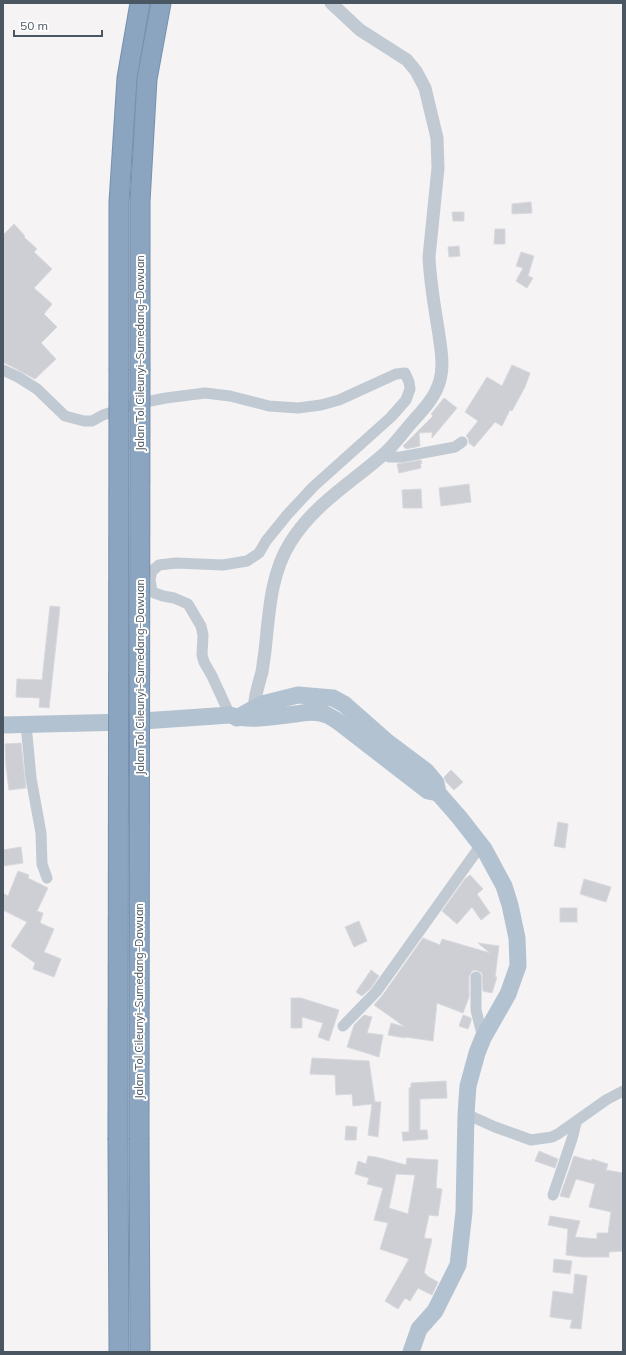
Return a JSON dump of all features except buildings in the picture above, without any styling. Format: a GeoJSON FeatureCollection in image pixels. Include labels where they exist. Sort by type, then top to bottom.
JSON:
{"type":"FeatureCollection","features":[{"type":"Feature","properties":{"kind":"highway","name":"Jalan Tol Cileunyi–Sumedang–Dawuan"},"geometry":{"type":"LineString","coordinates":[[119,1352],[119,202],[127,78],[140,3]]}},
{"type":"Feature","properties":{"kind":"highway","name":"Jalan Tol Cileunyi–Sumedang–Dawuan"},"geometry":{"type":"LineString","coordinates":[[140,1352],[140,202],[147,79],[161,3]]}},
{"type":"Feature","properties":{"kind":"main road"},"geometry":{"type":"LineString","coordinates":[[254,714],[262,704],[298,695],[333,698],[344,704],[346,718]]}},
{"type":"Feature","properties":{"kind":"main road"},"geometry":{"type":"LineString","coordinates":[[3,725],[128,722],[254,714],[319,713],[346,718],[383,747],[426,771],[436,783],[438,793],[481,845],[504,886],[517,938],[518,966],[508,994],[482,1038],[468,1086],[464,1212],[458,1265],[435,1312],[419,1329],[411,1352]]}},
{"type":"Feature","properties":{"kind":"street"},"geometry":{"type":"LineString","coordinates":[[254,714],[256,694],[263,665],[272,592],[278,567],[289,543],[320,507],[384,453],[426,406],[440,382],[442,373],[440,344],[429,272],[429,257],[438,168],[437,138],[425,88],[410,64],[403,56],[360,30],[331,3]]}},
{"type":"Feature","properties":{"kind":"street"},"geometry":{"type":"LineString","coordinates":[[3,370],[18,377],[37,389],[65,416],[84,421],[92,421],[103,415],[140,403],[205,393],[230,396],[269,406],[298,408],[321,405],[340,400],[396,374],[405,373],[410,390],[406,400],[391,417],[313,487],[287,515],[266,541],[259,553],[247,561],[223,565],[176,563],[159,565],[152,571],[150,579],[152,592],[174,598],[188,604],[202,626],[202,655],[204,662],[234,716]]}},
{"type":"Feature","properties":{"kind":"street"},"geometry":{"type":"LineString","coordinates":[[384,453],[389,457],[401,457],[455,447],[462,442]]}},
{"type":"Feature","properties":{"kind":"street"},"geometry":{"type":"LineString","coordinates":[[26,724],[31,778],[41,833],[42,864],[43,871],[47,878]]}},
{"type":"Feature","properties":{"kind":"street"},"geometry":{"type":"LineString","coordinates":[[343,1026],[376,992],[481,845]]}},
{"type":"Feature","properties":{"kind":"street"},"geometry":{"type":"LineString","coordinates":[[476,977],[476,1010],[482,1038]]}},
{"type":"Feature","properties":{"kind":"street"},"geometry":{"type":"LineString","coordinates":[[466,1114],[531,1140],[552,1137],[576,1123],[606,1100],[623,1091]]}},
{"type":"Feature","properties":{"kind":"street"},"geometry":{"type":"LineString","coordinates":[[553,1195],[576,1123]]}}]}
